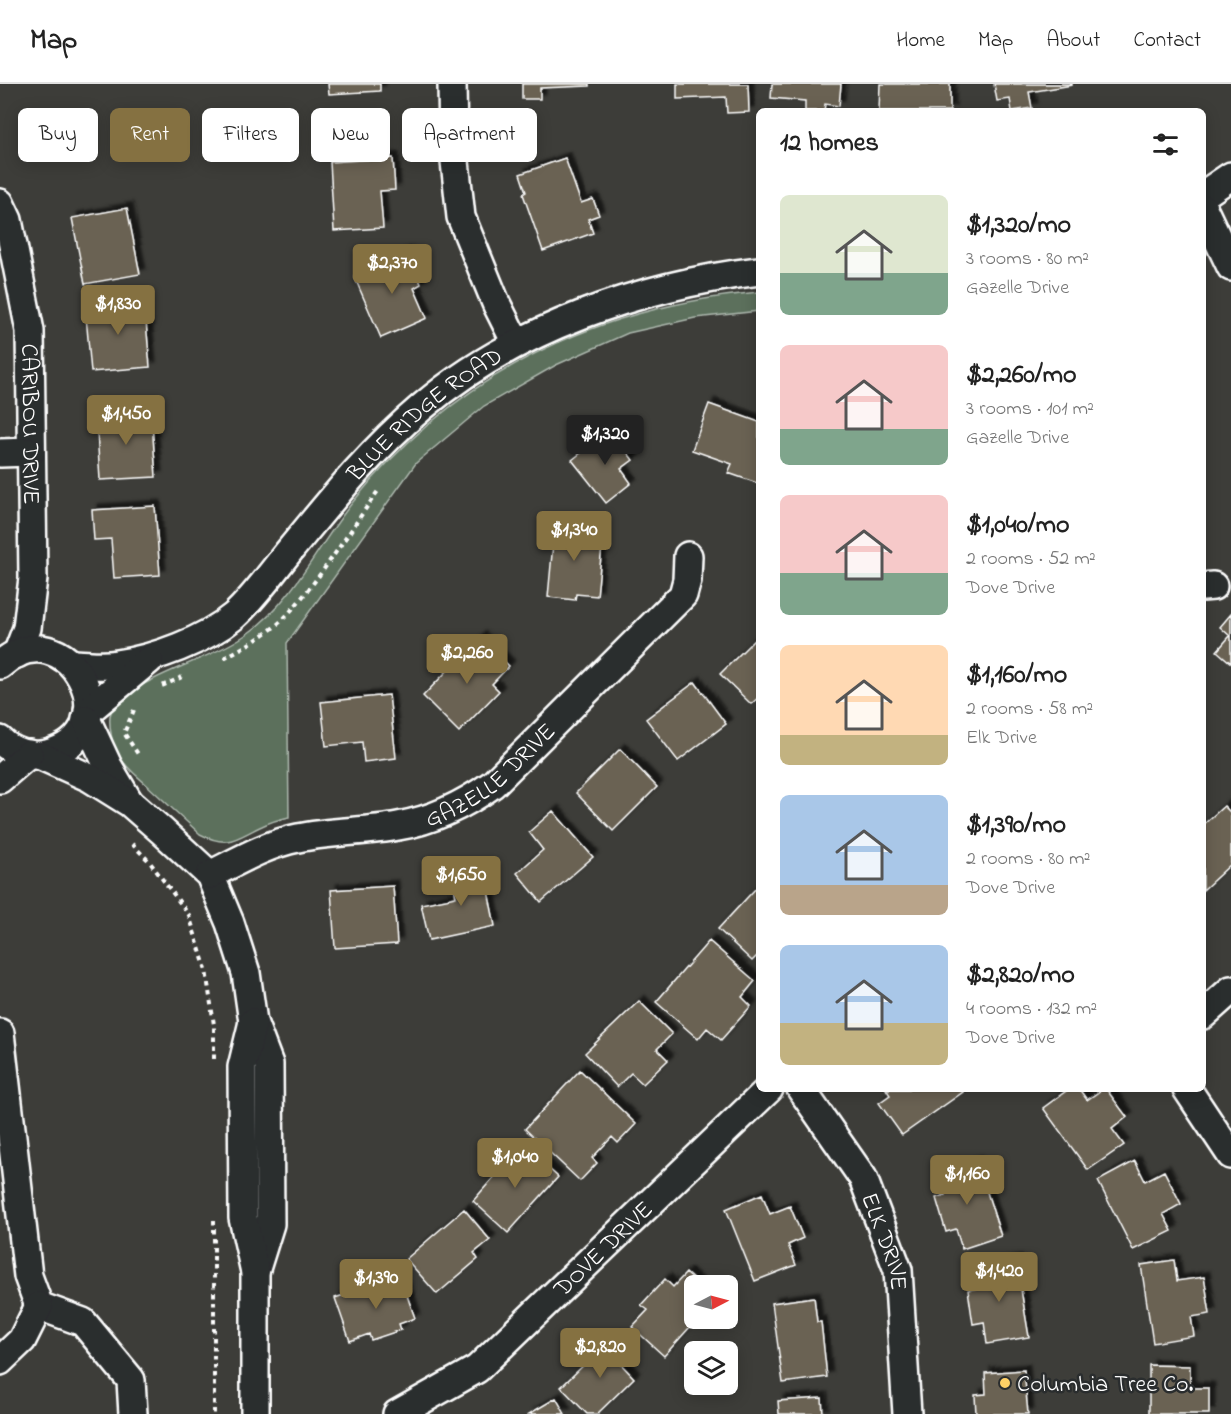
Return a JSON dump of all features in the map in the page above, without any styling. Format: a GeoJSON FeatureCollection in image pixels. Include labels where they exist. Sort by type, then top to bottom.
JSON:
{"type":"FeatureCollection","features":[{"type":"Feature","properties":{"kind":"street"},"geometry":{"type":"LineString","coordinates":[[452,84],[453,143],[461,217],[496,303],[516,343]]}},
{"type":"Feature","properties":{"kind":"street"},"geometry":{"type":"LineString","coordinates":[[1206,193],[1231,176]]}},
{"type":"Feature","properties":{"kind":"street","name":"CARIBOU DRIVE"},"geometry":{"type":"LineString","coordinates":[[0,202],[8,220],[30,331],[33,578],[27,628],[6,659]]}},
{"type":"Feature","properties":{"kind":"street"},"geometry":{"type":"LineString","coordinates":[[1206,214],[1231,267]]}},
{"type":"Feature","properties":{"kind":"street","name":"BLUE RIDGE ROAD"},"geometry":{"type":"LineString","coordinates":[[6,659],[24,651],[41,650],[65,659],[115,665],[152,657],[200,637],[233,616],[264,583],[365,460],[423,406],[487,360],[516,343],[600,308],[656,291],[720,276],[756,271]]}},
{"type":"Feature","properties":{"kind":"street"},"geometry":{"type":"LineString","coordinates":[[0,453],[31,452]]}},
{"type":"Feature","properties":{"kind":"street","name":"GAZELLE DRIVE"},"geometry":{"type":"LineString","coordinates":[[210,875],[255,852],[298,838],[398,826],[437,817],[468,802],[493,784],[683,595],[687,580],[688,556]]}},
{"type":"Feature","properties":{"kind":"street","name":"CARIBOU DRIVE"},"geometry":{"type":"LineString","coordinates":[[33,578],[46,629],[65,659],[83,677],[88,693],[87,715]]}},
{"type":"Feature","properties":{"kind":"street","name":"BLUE RIDGE ROAD"},"geometry":{"type":"LineString","coordinates":[[0,779],[35,755],[58,751],[72,741],[83,727],[87,715],[152,657]]}},
{"type":"Feature","properties":{"kind":"street"},"geometry":{"type":"LineString","coordinates":[[87,715],[108,766],[130,803]]}},
{"type":"Feature","properties":{"kind":"street"},"geometry":{"type":"LineString","coordinates":[[0,740],[7,747],[35,755],[90,778],[130,803],[210,875],[230,923],[246,973],[253,1022],[242,1067],[243,1218],[255,1272],[255,1414]]}},
{"type":"Feature","properties":{"kind":"street"},"geometry":{"type":"LineString","coordinates":[[1206,1012],[1231,990]]}},
{"type":"Feature","properties":{"kind":"street"},"geometry":{"type":"LineString","coordinates":[[0,1033],[28,1276],[39,1306],[22,1340],[0,1361]]}},
{"type":"Feature","properties":{"kind":"street","name":"DOVE DRIVE"},"geometry":{"type":"LineString","coordinates":[[397,1414],[477,1369],[766,1092]]}},
{"type":"Feature","properties":{"kind":"street","name":"ELK DRIVE"},"geometry":{"type":"LineString","coordinates":[[803,1092],[863,1178],[898,1270],[907,1414]]}},
{"type":"Feature","properties":{"kind":"street"},"geometry":{"type":"LineString","coordinates":[[1189,1092],[1231,1155]]}},
{"type":"Feature","properties":{"kind":"street"},"geometry":{"type":"LineString","coordinates":[[39,1306],[83,1322],[131,1380],[133,1414]]}},
{"type":"Feature","properties":{"kind":"path"},"geometry":{"type":"LineString","coordinates":[[220,660],[256,640],[287,615],[330,560],[378,490]]}},
{"type":"Feature","properties":{"kind":"path"},"geometry":{"type":"LineString","coordinates":[[156,690],[192,673]]}},
{"type":"Feature","properties":{"kind":"path"},"geometry":{"type":"LineString","coordinates":[[135,707],[124,733],[140,757]]}},
{"type":"Feature","properties":{"kind":"path"},"geometry":{"type":"LineString","coordinates":[[126,838],[149,861],[189,915],[206,970],[214,1025],[214,1060]]}},
{"type":"Feature","properties":{"kind":"path"},"geometry":{"type":"LineString","coordinates":[[214,1216],[214,1414]]}},
{"type":"Feature","properties":{"kind":"green space"},"geometry":{"type":"Polygon","coordinates":[[[756,292],[756,311],[695,318],[628,333],[556,365],[484,406],[416,463],[287,643],[289,817],[268,823],[239,838],[218,841],[200,834],[124,763],[116,750],[111,731],[110,716],[115,703],[128,693],[164,674],[236,641],[264,620],[292,589],[352,503],[393,458],[436,418],[483,384],[533,355],[586,331],[641,313],[699,300],[756,292]]]}},
{"type":"Feature","properties":{"kind":"building"},"geometry":{"type":"Polygon","coordinates":[[[328,84],[380,84],[380,91],[329,94],[328,84]]]}},
{"type":"Feature","properties":{"kind":"building"},"geometry":{"type":"Polygon","coordinates":[[[522,84],[589,84],[589,86],[540,88],[540,99],[522,99],[522,84]]]}},
{"type":"Feature","properties":{"kind":"building"},"geometry":{"type":"Polygon","coordinates":[[[677,84],[748,84],[749,112],[727,113],[726,97],[677,99],[677,84]]]}},
{"type":"Feature","properties":{"kind":"building"},"geometry":{"type":"Polygon","coordinates":[[[772,84],[841,84],[839,106],[825,104],[824,108],[805,108],[805,101],[771,98],[772,84]]]}},
{"type":"Feature","properties":{"kind":"building"},"geometry":{"type":"Polygon","coordinates":[[[880,84],[950,84],[950,108],[879,108],[880,84]]]}},
{"type":"Feature","properties":{"kind":"building"},"geometry":{"type":"Polygon","coordinates":[[[994,84],[1072,84],[1029,92],[1032,108],[1012,108],[1010,99],[997,101],[994,84]]]}},
{"type":"Feature","properties":{"kind":"building"},"geometry":{"type":"Polygon","coordinates":[[[390,158],[393,158],[395,190],[380,191],[383,228],[334,231],[330,162],[390,162],[390,158]]]}},
{"type":"Feature","properties":{"kind":"building"},"geometry":{"type":"Polygon","coordinates":[[[565,158],[581,203],[593,199],[599,215],[588,219],[593,233],[543,251],[523,194],[526,192],[520,174],[565,158]]]}},
{"type":"Feature","properties":{"kind":"building"},"geometry":{"type":"Polygon","coordinates":[[[127,208],[140,274],[85,284],[72,218],[127,208]]]}},
{"type":"Feature","properties":{"kind":"building"},"geometry":{"type":"Polygon","coordinates":[[[407,252],[421,284],[414,288],[427,318],[381,338],[354,276],[407,252]]]}},
{"type":"Feature","properties":{"kind":"building"},"geometry":{"type":"Polygon","coordinates":[[[144,299],[150,367],[91,372],[85,305],[144,299]]]}},
{"type":"Feature","properties":{"kind":"building"},"geometry":{"type":"Polygon","coordinates":[[[709,404],[756,421],[756,483],[728,473],[732,464],[692,450],[709,404]]]}},
{"type":"Feature","properties":{"kind":"building"},"geometry":{"type":"Polygon","coordinates":[[[151,411],[156,477],[100,480],[96,415],[151,411]]]}},
{"type":"Feature","properties":{"kind":"building"},"geometry":{"type":"Polygon","coordinates":[[[610,430],[633,460],[621,469],[631,483],[606,503],[572,460],[610,430]]]}},
{"type":"Feature","properties":{"kind":"building"},"geometry":{"type":"Polygon","coordinates":[[[155,506],[160,575],[114,578],[111,539],[94,540],[92,510],[155,506]]]}},
{"type":"Feature","properties":{"kind":"building"},"geometry":{"type":"Polygon","coordinates":[[[555,522],[593,525],[591,545],[602,546],[597,596],[576,594],[575,600],[548,597],[555,522]]]}},
{"type":"Feature","properties":{"kind":"building"},"geometry":{"type":"Polygon","coordinates":[[[1231,614],[1231,663],[1217,651],[1230,636],[1220,627],[1231,614]]]}},
{"type":"Feature","properties":{"kind":"building"},"geometry":{"type":"Polygon","coordinates":[[[480,637],[509,666],[492,684],[499,691],[459,732],[423,696],[480,637]]]}},
{"type":"Feature","properties":{"kind":"building"},"geometry":{"type":"Polygon","coordinates":[[[756,638],[756,700],[751,704],[720,674],[756,638]]]}},
{"type":"Feature","properties":{"kind":"building"},"geometry":{"type":"Polygon","coordinates":[[[695,682],[726,724],[678,761],[646,719],[695,682]]]}},
{"type":"Feature","properties":{"kind":"building"},"geometry":{"type":"Polygon","coordinates":[[[389,695],[396,758],[364,762],[362,742],[326,746],[321,702],[389,695]]]}},
{"type":"Feature","properties":{"kind":"building"},"geometry":{"type":"Polygon","coordinates":[[[620,749],[657,787],[613,831],[576,793],[620,749]]]}},
{"type":"Feature","properties":{"kind":"building"},"geometry":{"type":"Polygon","coordinates":[[[1224,806],[1231,813],[1231,864],[1206,887],[1206,822],[1224,806]]]}},
{"type":"Feature","properties":{"kind":"building"},"geometry":{"type":"Polygon","coordinates":[[[553,811],[593,857],[541,902],[517,873],[543,850],[529,832],[553,811]]]}},
{"type":"Feature","properties":{"kind":"building"},"geometry":{"type":"Polygon","coordinates":[[[483,866],[495,926],[429,940],[421,904],[456,897],[451,872],[483,866]]]}},
{"type":"Feature","properties":{"kind":"building"},"geometry":{"type":"Polygon","coordinates":[[[393,886],[397,944],[335,948],[331,890],[393,886]]]}},
{"type":"Feature","properties":{"kind":"building"},"geometry":{"type":"Polygon","coordinates":[[[756,888],[756,957],[752,961],[718,929],[756,888]]]}},
{"type":"Feature","properties":{"kind":"building"},"geometry":{"type":"Polygon","coordinates":[[[709,941],[755,981],[742,997],[751,1006],[721,1040],[707,1028],[698,1039],[656,1002],[709,941]]]}},
{"type":"Feature","properties":{"kind":"building"},"geometry":{"type":"Polygon","coordinates":[[[639,1001],[672,1034],[657,1049],[668,1060],[643,1084],[631,1073],[617,1087],[585,1053],[639,1001]]]}},
{"type":"Feature","properties":{"kind":"building"},"geometry":{"type":"Polygon","coordinates":[[[580,1070],[636,1124],[618,1143],[612,1137],[592,1158],[597,1163],[580,1181],[525,1129],[580,1070]]]}},
{"type":"Feature","properties":{"kind":"building"},"geometry":{"type":"Polygon","coordinates":[[[888,1092],[963,1092],[902,1135],[879,1103],[890,1095],[888,1092]]]}},
{"type":"Feature","properties":{"kind":"building"},"geometry":{"type":"Polygon","coordinates":[[[1065,1092],[1081,1092],[1087,1100],[1099,1092],[1108,1092],[1127,1117],[1112,1129],[1124,1145],[1088,1170],[1043,1108],[1065,1092]]]}},
{"type":"Feature","properties":{"kind":"building"},"geometry":{"type":"Polygon","coordinates":[[[522,1145],[558,1177],[508,1233],[473,1201],[522,1145]]]}},
{"type":"Feature","properties":{"kind":"building"},"geometry":{"type":"Polygon","coordinates":[[[977,1161],[1001,1236],[962,1249],[956,1229],[946,1232],[936,1198],[945,1195],[938,1173],[977,1161]]]}},
{"type":"Feature","properties":{"kind":"building"},"geometry":{"type":"Polygon","coordinates":[[[1135,1161],[1145,1181],[1164,1171],[1181,1204],[1163,1214],[1172,1231],[1133,1250],[1098,1181],[1135,1161]]]}},
{"type":"Feature","properties":{"kind":"building"},"geometry":{"type":"Polygon","coordinates":[[[762,1194],[770,1214],[790,1206],[803,1238],[788,1245],[796,1265],[755,1281],[726,1209],[762,1194]]]}},
{"type":"Feature","properties":{"kind":"building"},"geometry":{"type":"Polygon","coordinates":[[[464,1209],[490,1240],[474,1253],[478,1259],[437,1294],[406,1259],[464,1209]]]}},
{"type":"Feature","properties":{"kind":"building"},"geometry":{"type":"Polygon","coordinates":[[[1016,1260],[1029,1337],[987,1344],[984,1322],[973,1324],[968,1290],[979,1288],[976,1267],[1016,1260]]]}},
{"type":"Feature","properties":{"kind":"building"},"geometry":{"type":"Polygon","coordinates":[[[1174,1260],[1177,1281],[1204,1277],[1210,1314],[1191,1317],[1194,1336],[1153,1343],[1141,1265],[1174,1260]]]}},
{"type":"Feature","properties":{"kind":"building"},"geometry":{"type":"Polygon","coordinates":[[[684,1275],[684,1329],[688,1329],[664,1356],[632,1327],[648,1310],[641,1305],[665,1279],[673,1287],[684,1275]]]}},
{"type":"Feature","properties":{"kind":"building"},"geometry":{"type":"Polygon","coordinates":[[[400,1276],[415,1318],[399,1324],[401,1330],[371,1340],[369,1334],[350,1341],[335,1298],[400,1276]]]}},
{"type":"Feature","properties":{"kind":"building"},"geometry":{"type":"Polygon","coordinates":[[[814,1297],[817,1322],[821,1322],[827,1377],[783,1383],[772,1303],[814,1297]]]}},
{"type":"Feature","properties":{"kind":"building"},"geometry":{"type":"Polygon","coordinates":[[[614,1336],[629,1351],[618,1361],[634,1378],[597,1414],[587,1414],[561,1387],[614,1336]]]}},
{"type":"Feature","properties":{"kind":"building"},"geometry":{"type":"Polygon","coordinates":[[[1149,1365],[1190,1366],[1190,1388],[1209,1388],[1209,1414],[1149,1414],[1149,1365]]]}},
{"type":"Feature","properties":{"kind":"building","name":"Columbia Tree Co."},"geometry":{"type":"Polygon","coordinates":[[[1024,1370],[1028,1414],[976,1414],[975,1395],[986,1394],[985,1373],[1024,1370]]]}},
{"type":"Feature","properties":{"kind":"building"},"geometry":{"type":"Polygon","coordinates":[[[556,1398],[565,1414],[529,1414],[556,1398]]]}},
{"type":"Feature","properties":{"kind":"building"},"geometry":{"type":"Polygon","coordinates":[[[822,1398],[823,1414],[779,1414],[778,1401],[822,1398]]]}},
{"type":"Feature","properties":{"kind":"place","name":"Columbia Tree Co."},"geometry":{"type":"Point","coordinates":[1005,1383]}}]}
